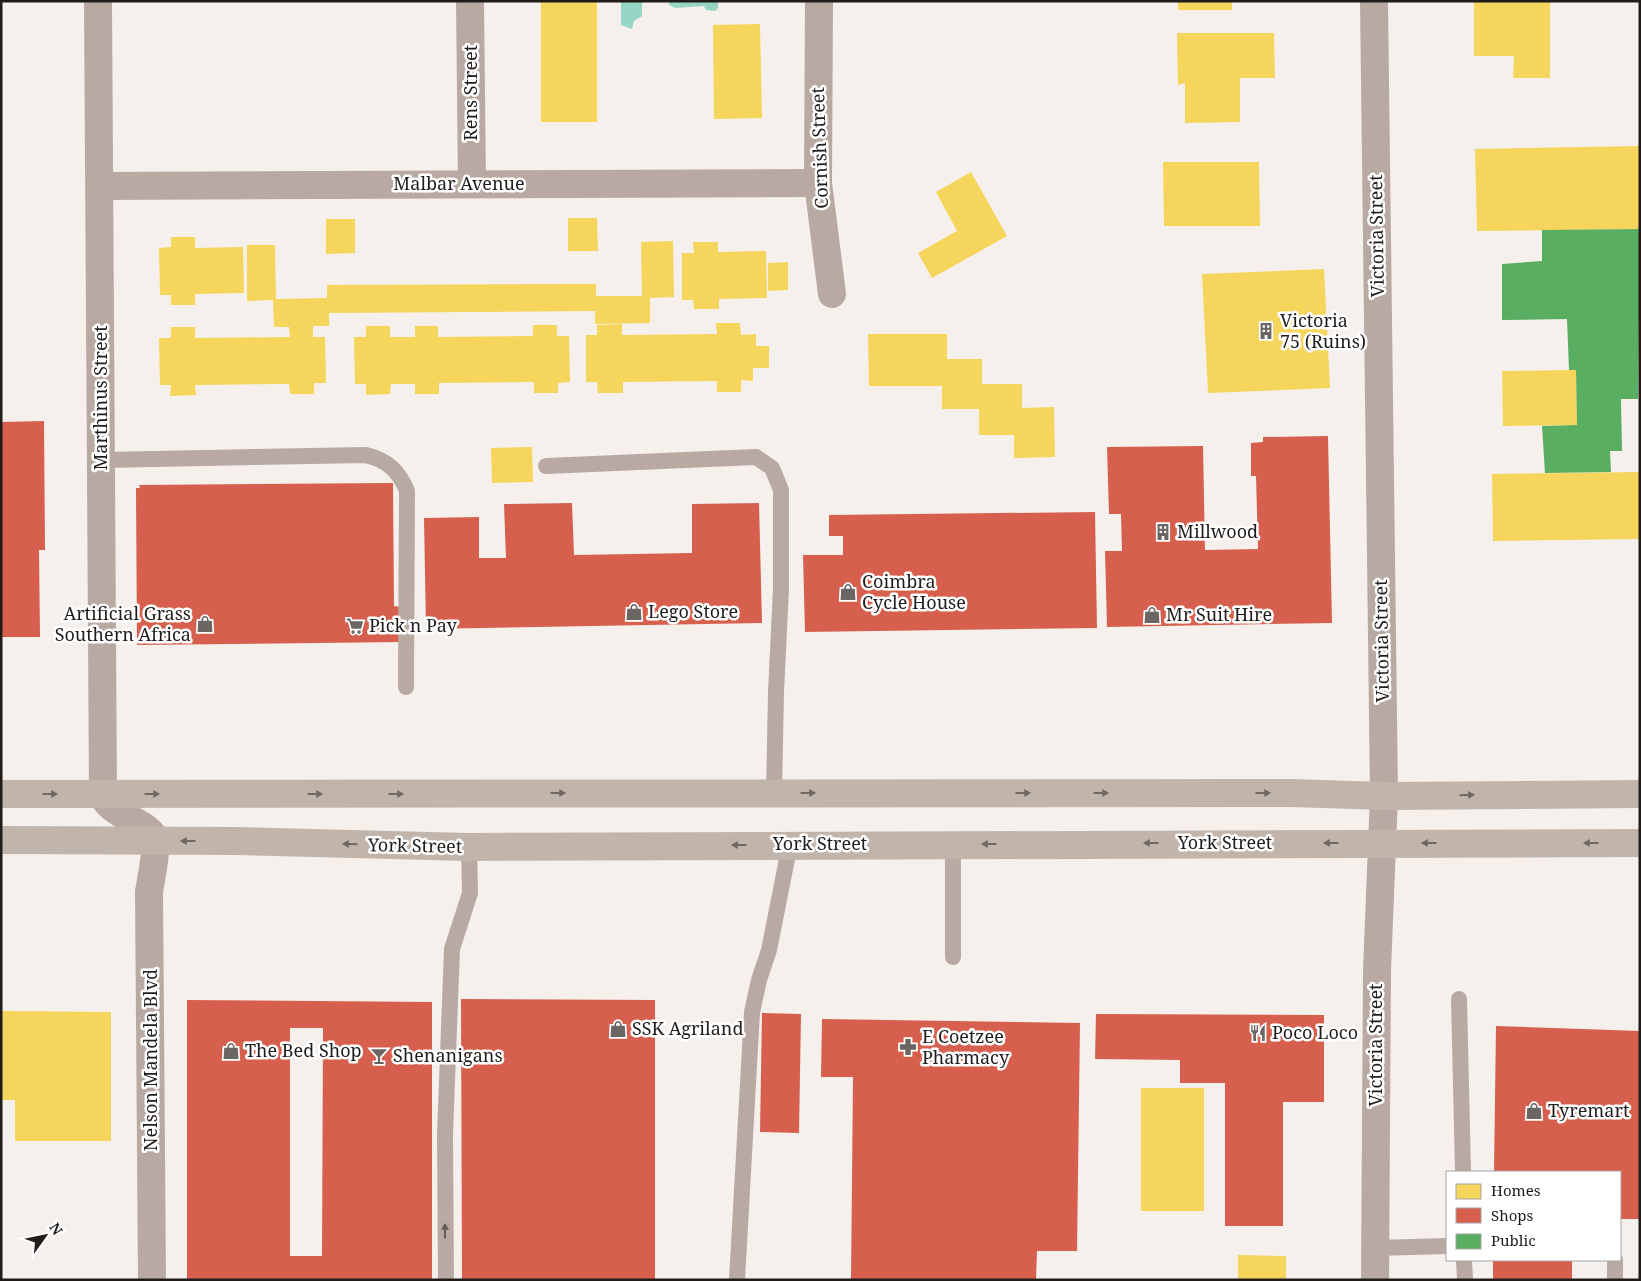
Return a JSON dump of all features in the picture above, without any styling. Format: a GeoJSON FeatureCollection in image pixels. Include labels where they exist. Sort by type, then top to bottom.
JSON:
{"type":"FeatureCollection","features":[{"type":"Feature","properties":{"kind":"main road"},"geometry":{"type":"LineString","coordinates":[[1,794],[1291,793],[1384,796],[1640,794]]}},
{"type":"Feature","properties":{"kind":"main road","name":"York Street"},"geometry":{"type":"LineString","coordinates":[[1,840],[469,847],[790,844],[1380,843],[1639,846]]}},
{"type":"Feature","properties":{"kind":"street","name":"Marthinus Street"},"geometry":{"type":"LineString","coordinates":[[98,1],[103,794]]}},
{"type":"Feature","properties":{"kind":"street","name":"Rens Street"},"geometry":{"type":"LineString","coordinates":[[470,1],[472,184]]}},
{"type":"Feature","properties":{"kind":"street","name":"Cornish Street"},"geometry":{"type":"LineString","coordinates":[[819,1],[818,183],[832,294]]}},
{"type":"Feature","properties":{"kind":"street","name":"Victoria Street"},"geometry":{"type":"LineString","coordinates":[[1374,1],[1384,796],[1380,843],[1377,970],[1375,1280]]}},
{"type":"Feature","properties":{"kind":"street","name":"Malbar Avenue"},"geometry":{"type":"LineString","coordinates":[[100,186],[818,183]]}},
{"type":"Feature","properties":{"kind":"street"},"geometry":{"type":"LineString","coordinates":[[103,794],[104,800],[148,831],[155,841]]}},
{"type":"Feature","properties":{"kind":"street","name":"Nelson Mandela Blvd"},"geometry":{"type":"LineString","coordinates":[[152,1280],[149,892],[155,841]]}},
{"type":"Feature","properties":{"kind":"lane"},"geometry":{"type":"LineString","coordinates":[[101,460],[366,455],[380,458],[391,466],[402,480],[407,491],[406,687]]}},
{"type":"Feature","properties":{"kind":"lane"},"geometry":{"type":"LineString","coordinates":[[546,466],[756,457],[772,468],[780,490],[781,588],[774,793]]}},
{"type":"Feature","properties":{"kind":"lane"},"geometry":{"type":"LineString","coordinates":[[737,1280],[752,1012],[759,980],[770,950],[790,844]]}},
{"type":"Feature","properties":{"kind":"lane"},"geometry":{"type":"LineString","coordinates":[[953,844],[953,957]]}},
{"type":"Feature","properties":{"kind":"lane"},"geometry":{"type":"LineString","coordinates":[[446,1280],[445,1134],[452,949],[470,893],[469,847]]}},
{"type":"Feature","properties":{"kind":"lane"},"geometry":{"type":"LineString","coordinates":[[1459,1000],[1463,1171]]}},
{"type":"Feature","properties":{"kind":"lane"},"geometry":{"type":"LineString","coordinates":[[1375,1248],[1446,1246]]}},
{"type":"Feature","properties":{"kind":"lane"},"geometry":{"type":"LineString","coordinates":[[1464,1261],[1465,1280]]}},
{"type":"Feature","properties":{"kind":"lane"},"geometry":{"type":"LineString","coordinates":[[1615,1261],[1615,1280]]}},
{"type":"Feature","properties":{"kind":"shaded area"},"geometry":{"type":"Polygon","coordinates":[[[621,1],[642,1],[642,16],[634,21],[632,29],[621,25],[621,1]]]}},
{"type":"Feature","properties":{"kind":"shaded area"},"geometry":{"type":"Polygon","coordinates":[[[669,1],[718,1],[718,8],[715,11],[706,10],[704,6],[675,8],[669,5],[669,1]]]}},
{"type":"Feature","properties":{"kind":"building: Homes"},"geometry":{"type":"Polygon","coordinates":[[[541,1],[597,1],[597,122],[541,122],[541,1]]]}},
{"type":"Feature","properties":{"kind":"building: Homes"},"geometry":{"type":"Polygon","coordinates":[[[1178,1],[1232,1],[1232,10],[1178,10],[1178,1]]]}},
{"type":"Feature","properties":{"kind":"building: Homes"},"geometry":{"type":"Polygon","coordinates":[[[1474,1],[1550,1],[1550,78],[1513,78],[1514,56],[1474,56],[1474,1]]]}},
{"type":"Feature","properties":{"kind":"building: Homes"},"geometry":{"type":"Polygon","coordinates":[[[760,24],[762,118],[714,119],[713,25],[760,24]]]}},
{"type":"Feature","properties":{"kind":"building: Homes"},"geometry":{"type":"Polygon","coordinates":[[[1177,33],[1274,33],[1275,78],[1240,78],[1240,122],[1185,123],[1185,83],[1178,85],[1177,33]]]}},
{"type":"Feature","properties":{"kind":"building: Homes"},"geometry":{"type":"Polygon","coordinates":[[[1640,146],[1640,229],[1477,231],[1475,149],[1640,146]]]}},
{"type":"Feature","properties":{"kind":"building: Homes"},"geometry":{"type":"Polygon","coordinates":[[[1163,162],[1259,162],[1260,226],[1164,226],[1163,162]]]}},
{"type":"Feature","properties":{"kind":"building: Homes"},"geometry":{"type":"Polygon","coordinates":[[[971,172],[1007,236],[932,278],[918,253],[957,231],[936,192],[971,172]]]}},
{"type":"Feature","properties":{"kind":"building: Homes"},"geometry":{"type":"Polygon","coordinates":[[[568,218],[597,218],[598,251],[568,251],[568,218]]]}},
{"type":"Feature","properties":{"kind":"building: Homes"},"geometry":{"type":"Polygon","coordinates":[[[326,219],[355,219],[355,253],[326,254],[326,219]]]}},
{"type":"Feature","properties":{"kind":"building: Homes"},"geometry":{"type":"Polygon","coordinates":[[[171,237],[195,237],[195,248],[243,247],[244,293],[195,294],[195,305],[171,305],[171,295],[160,295],[159,248],[171,247],[171,237]]]}},
{"type":"Feature","properties":{"kind":"building: Homes"},"geometry":{"type":"Polygon","coordinates":[[[673,241],[674,297],[650,298],[650,323],[595,324],[595,311],[329,313],[329,326],[313,326],[313,337],[325,337],[326,383],[314,383],[314,394],[290,394],[289,384],[195,385],[196,395],[170,396],[171,385],[160,385],[159,338],[171,338],[171,327],[195,327],[195,338],[290,337],[289,327],[274,327],[273,300],[247,301],[247,245],[275,245],[276,299],[327,298],[327,285],[596,284],[596,296],[642,296],[641,242],[673,241]]]}},
{"type":"Feature","properties":{"kind":"building: Homes"},"geometry":{"type":"Polygon","coordinates":[[[693,242],[718,242],[718,252],[766,251],[767,298],[719,299],[719,309],[694,309],[693,300],[682,300],[682,253],[694,253],[693,242]]]}},
{"type":"Feature","properties":{"kind":"building: Homes"},"geometry":{"type":"Polygon","coordinates":[[[788,262],[788,290],[768,291],[768,263],[788,262]]]}},
{"type":"Feature","properties":{"kind":"building: Homes","name":"Victoria 75 (Ruins)"},"geometry":{"type":"Polygon","coordinates":[[[1324,269],[1330,388],[1208,393],[1202,274],[1324,269]]]}},
{"type":"Feature","properties":{"kind":"building: Homes"},"geometry":{"type":"Polygon","coordinates":[[[716,323],[740,323],[741,335],[756,334],[756,346],[769,346],[769,368],[753,368],[753,381],[741,380],[741,392],[717,392],[717,381],[623,382],[623,393],[598,393],[597,382],[586,382],[586,335],[597,335],[597,325],[622,324],[622,335],[717,334],[716,323]]]}},
{"type":"Feature","properties":{"kind":"building: Homes"},"geometry":{"type":"Polygon","coordinates":[[[533,325],[557,325],[557,336],[569,336],[570,382],[558,383],[558,393],[534,393],[534,382],[439,383],[439,394],[415,394],[415,384],[391,384],[390,394],[366,395],[366,384],[355,384],[354,337],[366,337],[366,326],[390,326],[390,337],[415,337],[415,326],[438,326],[438,337],[533,336],[533,325]]]}},
{"type":"Feature","properties":{"kind":"building: Homes"},"geometry":{"type":"Polygon","coordinates":[[[868,334],[947,334],[947,359],[982,359],[982,384],[1022,384],[1022,408],[1054,407],[1055,457],[1014,458],[1014,435],[979,435],[979,409],[942,409],[942,386],[869,386],[868,334]]]}},
{"type":"Feature","properties":{"kind":"building: Homes"},"geometry":{"type":"Polygon","coordinates":[[[1576,370],[1577,425],[1503,426],[1502,371],[1576,370]]]}},
{"type":"Feature","properties":{"kind":"building: Homes"},"geometry":{"type":"Polygon","coordinates":[[[532,447],[533,482],[492,483],[491,448],[532,447]]]}},
{"type":"Feature","properties":{"kind":"building: Homes"},"geometry":{"type":"Polygon","coordinates":[[[1640,472],[1640,539],[1493,541],[1492,474],[1640,472]]]}},
{"type":"Feature","properties":{"kind":"building: Homes"},"geometry":{"type":"Polygon","coordinates":[[[1,1011],[111,1012],[111,1141],[15,1141],[15,1100],[1,1100],[1,1011]]]}},
{"type":"Feature","properties":{"kind":"building: Homes"},"geometry":{"type":"Polygon","coordinates":[[[1141,1088],[1204,1088],[1204,1211],[1141,1211],[1141,1088]]]}},
{"type":"Feature","properties":{"kind":"building: Homes"},"geometry":{"type":"Polygon","coordinates":[[[1238,1255],[1286,1256],[1286,1280],[1238,1280],[1238,1255]]]}},
{"type":"Feature","properties":{"kind":"building: Shops"},"geometry":{"type":"Polygon","coordinates":[[[44,421],[45,550],[39,550],[40,637],[1,637],[1,422],[44,421]]]}},
{"type":"Feature","properties":{"kind":"building: Shops","name":"Millwood"},"geometry":{"type":"Polygon","coordinates":[[[1328,436],[1332,623],[1107,627],[1105,551],[1122,551],[1121,514],[1109,514],[1107,447],[1203,446],[1205,550],[1258,549],[1256,476],[1251,476],[1251,443],[1263,442],[1263,437],[1328,436]]]}},
{"type":"Feature","properties":{"kind":"building: Shops"},"geometry":{"type":"Polygon","coordinates":[[[393,483],[394,606],[402,607],[402,642],[137,645],[136,488],[140,488],[139,485],[393,483]]]}},
{"type":"Feature","properties":{"kind":"building: Shops"},"geometry":{"type":"Polygon","coordinates":[[[572,503],[574,555],[692,553],[692,504],[759,503],[762,623],[426,629],[424,518],[479,517],[479,558],[506,558],[504,504],[572,503]]]}},
{"type":"Feature","properties":{"kind":"building: Shops"},"geometry":{"type":"Polygon","coordinates":[[[1095,512],[1097,628],[805,632],[803,555],[843,555],[843,536],[829,536],[829,515],[1095,512]]]}},
{"type":"Feature","properties":{"kind":"building: Shops"},"geometry":{"type":"Polygon","coordinates":[[[461,999],[655,1000],[655,1280],[462,1280],[461,999]]]}},
{"type":"Feature","properties":{"kind":"building: Shops"},"geometry":{"type":"Polygon","coordinates":[[[187,1000],[432,1002],[432,1280],[187,1280],[187,1000]],[[290,1028],[290,1256],[322,1256],[323,1028],[290,1028]]]}},
{"type":"Feature","properties":{"kind":"building: Shops"},"geometry":{"type":"Polygon","coordinates":[[[762,1013],[801,1014],[799,1133],[760,1132],[762,1013]]]}},
{"type":"Feature","properties":{"kind":"building: Shops"},"geometry":{"type":"Polygon","coordinates":[[[1096,1014],[1324,1015],[1324,1102],[1283,1102],[1283,1226],[1225,1226],[1225,1083],[1180,1083],[1180,1060],[1095,1059],[1096,1014]]]}},
{"type":"Feature","properties":{"kind":"building: Shops"},"geometry":{"type":"Polygon","coordinates":[[[822,1019],[1080,1023],[1077,1251],[1037,1251],[1036,1280],[851,1280],[853,1077],[821,1077],[822,1019]]]}},
{"type":"Feature","properties":{"kind":"building: Shops"},"geometry":{"type":"Polygon","coordinates":[[[1496,1026],[1640,1031],[1640,1219],[1621,1219],[1621,1171],[1494,1171],[1496,1026]]]}},
{"type":"Feature","properties":{"kind":"building: Shops"},"geometry":{"type":"Polygon","coordinates":[[[1493,1261],[1572,1261],[1572,1280],[1493,1280],[1493,1261]]]}},
{"type":"Feature","properties":{"kind":"building: Public"},"geometry":{"type":"Polygon","coordinates":[[[1640,229],[1638,399],[1621,399],[1622,451],[1610,451],[1611,472],[1545,473],[1542,426],[1577,425],[1576,370],[1569,370],[1567,319],[1502,320],[1502,264],[1542,261],[1542,230],[1640,229]]]}},
{"type":"Feature","properties":{"kind":"place","name":"Victoria 75 (Ruins)"},"geometry":{"type":"Point","coordinates":[1266,331]}},
{"type":"Feature","properties":{"kind":"place","name":"Millwood"},"geometry":{"type":"Point","coordinates":[1163,532]}},
{"type":"Feature","properties":{"kind":"place","name":"Coimbra Cycle House"},"geometry":{"type":"Point","coordinates":[848,592]}},
{"type":"Feature","properties":{"kind":"place","name":"Lego Store"},"geometry":{"type":"Point","coordinates":[634,612]}},
{"type":"Feature","properties":{"kind":"place","name":"Mr Suit Hire"},"geometry":{"type":"Point","coordinates":[1152,615]}},
{"type":"Feature","properties":{"kind":"place","name":"Artificial Grass Southern Africa"},"geometry":{"type":"Point","coordinates":[205,624]}},
{"type":"Feature","properties":{"kind":"place","name":"Pick n Pay"},"geometry":{"type":"Point","coordinates":[355,626]}},
{"type":"Feature","properties":{"kind":"place","name":"SSK Agriland"},"geometry":{"type":"Point","coordinates":[618,1029]}},
{"type":"Feature","properties":{"kind":"place","name":"Poco Loco"},"geometry":{"type":"Point","coordinates":[1258,1033]}},
{"type":"Feature","properties":{"kind":"place","name":"E Coetzee Pharmacy"},"geometry":{"type":"Point","coordinates":[908,1047]}},
{"type":"Feature","properties":{"kind":"place","name":"The Bed Shop"},"geometry":{"type":"Point","coordinates":[231,1051]}},
{"type":"Feature","properties":{"kind":"place","name":"Shenanigans"},"geometry":{"type":"Point","coordinates":[379,1056]}},
{"type":"Feature","properties":{"kind":"place","name":"Tyremart"},"geometry":{"type":"Point","coordinates":[1534,1111]}}]}
